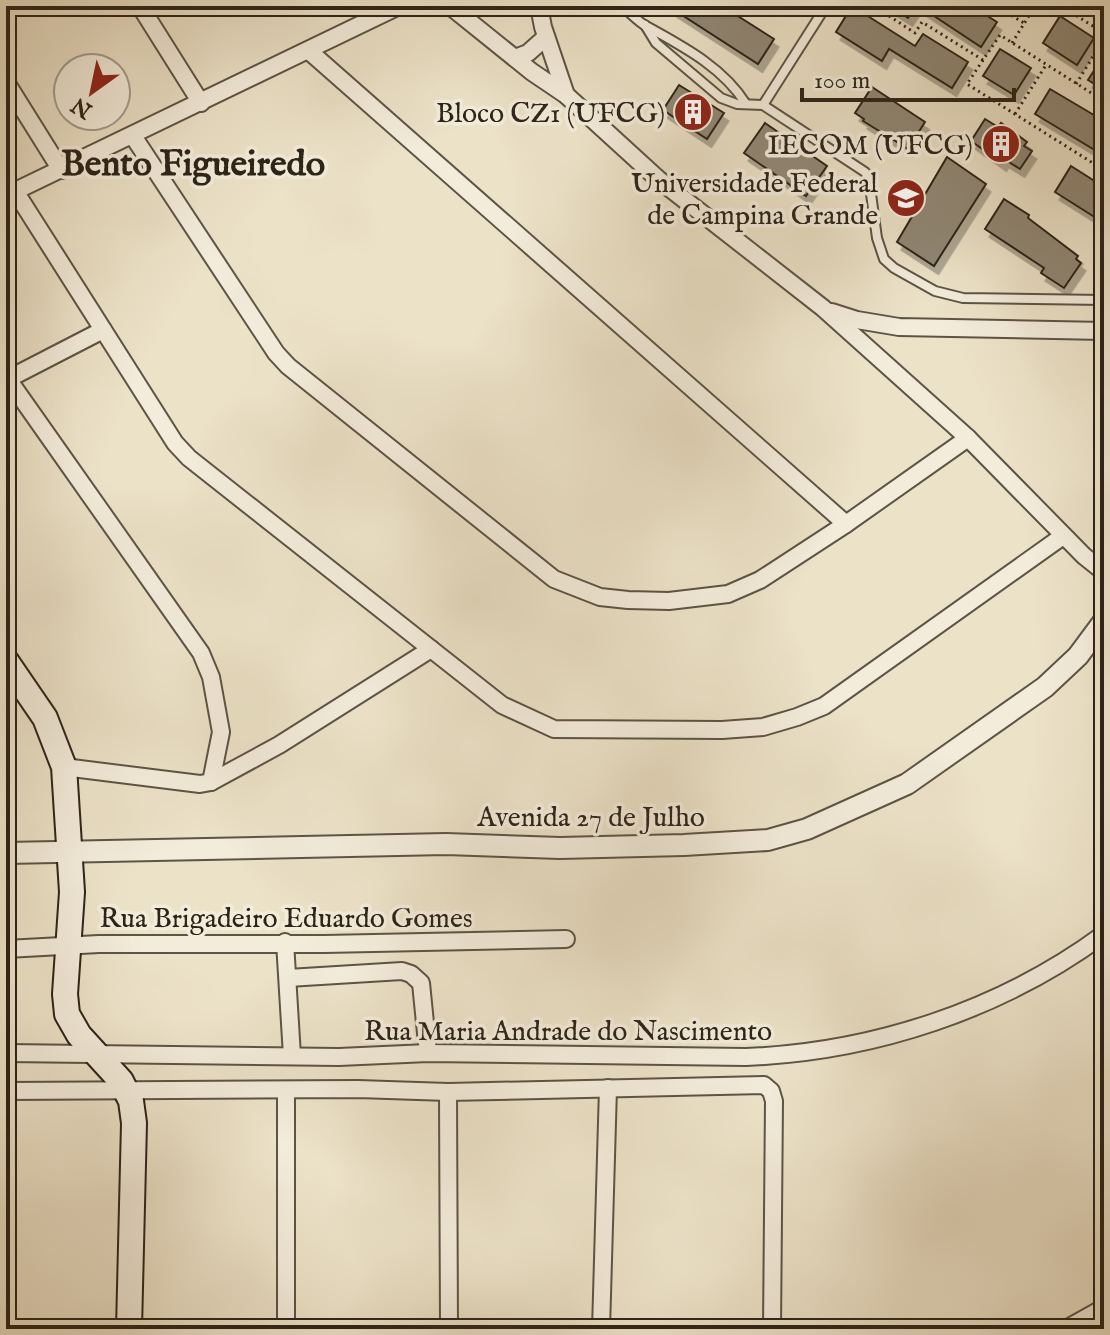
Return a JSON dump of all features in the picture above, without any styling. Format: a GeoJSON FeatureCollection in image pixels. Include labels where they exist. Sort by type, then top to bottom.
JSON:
{"type":"FeatureCollection","features":[{"type":"Feature","properties":{"kind":"main road"},"geometry":{"type":"LineString","coordinates":[[6,661],[45,718],[64,767],[72,892],[65,994],[67,1014],[79,1035],[127,1092],[134,1123],[129,1329]]}},
{"type":"Feature","properties":{"kind":"street"},"geometry":{"type":"LineString","coordinates":[[140,6],[201,103]]}},
{"type":"Feature","properties":{"kind":"street"},"geometry":{"type":"LineString","coordinates":[[399,6],[11,193],[175,443],[189,458],[502,705],[554,729],[722,730],[763,727],[824,706],[1063,536]]}},
{"type":"Feature","properties":{"kind":"street"},"geometry":{"type":"LineString","coordinates":[[539,6],[566,95]]}},
{"type":"Feature","properties":{"kind":"street"},"geometry":{"type":"LineString","coordinates":[[453,7],[566,95],[658,179],[823,308],[968,438],[1063,536],[1104,572]]}},
{"type":"Feature","properties":{"kind":"street"},"geometry":{"type":"LineString","coordinates":[[515,58],[528,53],[546,37]]}},
{"type":"Feature","properties":{"kind":"street"},"geometry":{"type":"LineString","coordinates":[[309,51],[846,524]]}},
{"type":"Feature","properties":{"kind":"street"},"geometry":{"type":"LineString","coordinates":[[6,82],[61,170]]}},
{"type":"Feature","properties":{"kind":"street"},"geometry":{"type":"LineString","coordinates":[[133,136],[276,353],[288,366],[554,579],[600,597],[669,601],[718,596],[760,580],[968,438]]}},
{"type":"Feature","properties":{"kind":"street"},"geometry":{"type":"LineString","coordinates":[[823,308],[857,320],[899,327],[1104,331]]}},
{"type":"Feature","properties":{"kind":"street"},"geometry":{"type":"LineString","coordinates":[[103,330],[7,379],[201,653],[211,677],[221,732],[211,782]]}},
{"type":"Feature","properties":{"kind":"street","name":"Avenida 27 de Julho"},"geometry":{"type":"LineString","coordinates":[[6,853],[446,844],[560,848],[768,840],[807,829],[907,784],[1045,687],[1078,656],[1104,621]]}},
{"type":"Feature","properties":{"kind":"street"},"geometry":{"type":"LineString","coordinates":[[64,767],[200,784],[211,782],[279,745],[431,649]]}},
{"type":"Feature","properties":{"kind":"street","name":"Rua Maria Andrade do Nascimento"},"geometry":{"type":"LineString","coordinates":[[6,1053],[103,1060],[428,1053],[746,1057],[792,1054],[845,1046],[926,1026],[985,1002],[1063,962],[1104,934]]}},
{"type":"Feature","properties":{"kind":"street","name":"Rua Brigadeiro Eduardo Gomes"},"geometry":{"type":"LineString","coordinates":[[6,949],[68,945],[566,939]]}},
{"type":"Feature","properties":{"kind":"street"},"geometry":{"type":"LineString","coordinates":[[285,942],[292,1056]]}},
{"type":"Feature","properties":{"kind":"street"},"geometry":{"type":"LineString","coordinates":[[288,978],[402,971],[411,974],[421,983],[428,1053]]}},
{"type":"Feature","properties":{"kind":"street","name":"Rua Maria Andrade do Nascimento"},"geometry":{"type":"LineString","coordinates":[[6,1091],[448,1092],[764,1085],[771,1091],[774,1101],[772,1329]]}},
{"type":"Feature","properties":{"kind":"street"},"geometry":{"type":"LineString","coordinates":[[601,1329],[608,1088]]}},
{"type":"Feature","properties":{"kind":"street"},"geometry":{"type":"LineString","coordinates":[[286,1090],[286,1329]]}},
{"type":"Feature","properties":{"kind":"street"},"geometry":{"type":"LineString","coordinates":[[448,1092],[449,1329]]}},
{"type":"Feature","properties":{"kind":"street"},"geometry":{"type":"LineString","coordinates":[[1070,1329],[1104,1310]]}},
{"type":"Feature","properties":{"kind":"lane"},"geometry":{"type":"LineString","coordinates":[[621,6],[645,25],[674,39],[700,59],[738,92],[746,104]]}},
{"type":"Feature","properties":{"kind":"lane"},"geometry":{"type":"LineString","coordinates":[[763,105],[826,6]]}},
{"type":"Feature","properties":{"kind":"lane"},"geometry":{"type":"LineString","coordinates":[[645,25],[656,43],[721,98],[737,104],[763,105],[865,172],[869,179],[881,254],[894,268],[943,295],[1104,300]]}},
{"type":"Feature","properties":{"kind":"path"},"geometry":{"type":"LineString","coordinates":[[874,6],[915,33],[922,22],[983,60]]}},
{"type":"Feature","properties":{"kind":"path"},"geometry":{"type":"LineString","coordinates":[[996,6],[1025,23]]}},
{"type":"Feature","properties":{"kind":"path"},"geometry":{"type":"LineString","coordinates":[[1012,43],[1035,6]]}},
{"type":"Feature","properties":{"kind":"path"},"geometry":{"type":"LineString","coordinates":[[1061,6],[1104,33]]}},
{"type":"Feature","properties":{"kind":"path"},"geometry":{"type":"LineString","coordinates":[[1103,168],[967,84],[1000,35],[1104,101]]}},
{"type":"Feature","properties":{"kind":"path"},"geometry":{"type":"LineString","coordinates":[[1076,84],[1104,39]]}},
{"type":"Feature","properties":{"kind":"path"},"geometry":{"type":"LineString","coordinates":[[1015,114],[1046,65]]}},
{"type":"Feature","properties":{"kind":"building"},"geometry":{"type":"Polygon","coordinates":[[[668,6],[722,6],[774,39],[758,64],[668,6]]]}},
{"type":"Feature","properties":{"kind":"building"},"geometry":{"type":"Polygon","coordinates":[[[852,6],[915,46],[923,34],[968,62],[952,88],[889,49],[882,61],[836,32],[852,6]]]}},
{"type":"Feature","properties":{"kind":"building"},"geometry":{"type":"Polygon","coordinates":[[[889,6],[916,6],[908,18],[889,6]]]}},
{"type":"Feature","properties":{"kind":"building"},"geometry":{"type":"Polygon","coordinates":[[[919,6],[971,6],[997,22],[981,47],[919,6]]]}},
{"type":"Feature","properties":{"kind":"building"},"geometry":{"type":"Polygon","coordinates":[[[1060,16],[1094,38],[1077,65],[1043,43],[1060,16]]]}},
{"type":"Feature","properties":{"kind":"building"},"geometry":{"type":"Polygon","coordinates":[[[1000,49],[1031,68],[1014,95],[983,76],[1000,49]]]}},
{"type":"Feature","properties":{"kind":"building"},"geometry":{"type":"Polygon","coordinates":[[[1104,55],[1104,90],[1088,80],[1104,55]]]}},
{"type":"Feature","properties":{"kind":"building","name":"Bloco CZ1 (UFCG)"},"geometry":{"type":"Polygon","coordinates":[[[679,85],[724,113],[707,139],[663,110],[679,85]]]}},
{"type":"Feature","properties":{"kind":"building"},"geometry":{"type":"Polygon","coordinates":[[[872,87],[925,122],[908,149],[855,113],[872,87]]]}},
{"type":"Feature","properties":{"kind":"building"},"geometry":{"type":"Polygon","coordinates":[[[1050,89],[1104,121],[1103,155],[1035,114],[1050,89]]]}},
{"type":"Feature","properties":{"kind":"building","name":"IECOM (UFCG)"},"geometry":{"type":"Polygon","coordinates":[[[985,119],[998,127],[1001,123],[1027,142],[1024,146],[1032,151],[1020,169],[1004,159],[1002,163],[971,141],[985,119]]]}},
{"type":"Feature","properties":{"kind":"building"},"geometry":{"type":"Polygon","coordinates":[[[765,123],[827,166],[806,196],[744,153],[765,123]]]}},
{"type":"Feature","properties":{"kind":"building"},"geometry":{"type":"Polygon","coordinates":[[[947,157],[986,184],[934,266],[897,242],[947,157]]]}},
{"type":"Feature","properties":{"kind":"building"},"geometry":{"type":"Polygon","coordinates":[[[1071,166],[1104,187],[1104,223],[1055,192],[1071,166]]]}},
{"type":"Feature","properties":{"kind":"building"},"geometry":{"type":"Polygon","coordinates":[[[1004,199],[1029,215],[1028,218],[1078,256],[1076,259],[1081,263],[1064,288],[1041,273],[1044,268],[985,229],[1004,199]]]}},
{"type":"Feature","properties":{"kind":"place","name":"Bloco CZ1 (UFCG)"},"geometry":{"type":"Point","coordinates":[693,112]}},
{"type":"Feature","properties":{"kind":"place","name":"IECOM (UFCG)"},"geometry":{"type":"Point","coordinates":[1001,144]}},
{"type":"Feature","properties":{"kind":"place","name":"Universidade Federal de Campina Grande"},"geometry":{"type":"Point","coordinates":[906,198]}},
{"type":"Feature","properties":{"kind":"district","name":"Bento Figueiredo"},"geometry":{"type":"Point","coordinates":[193,162]}}]}
